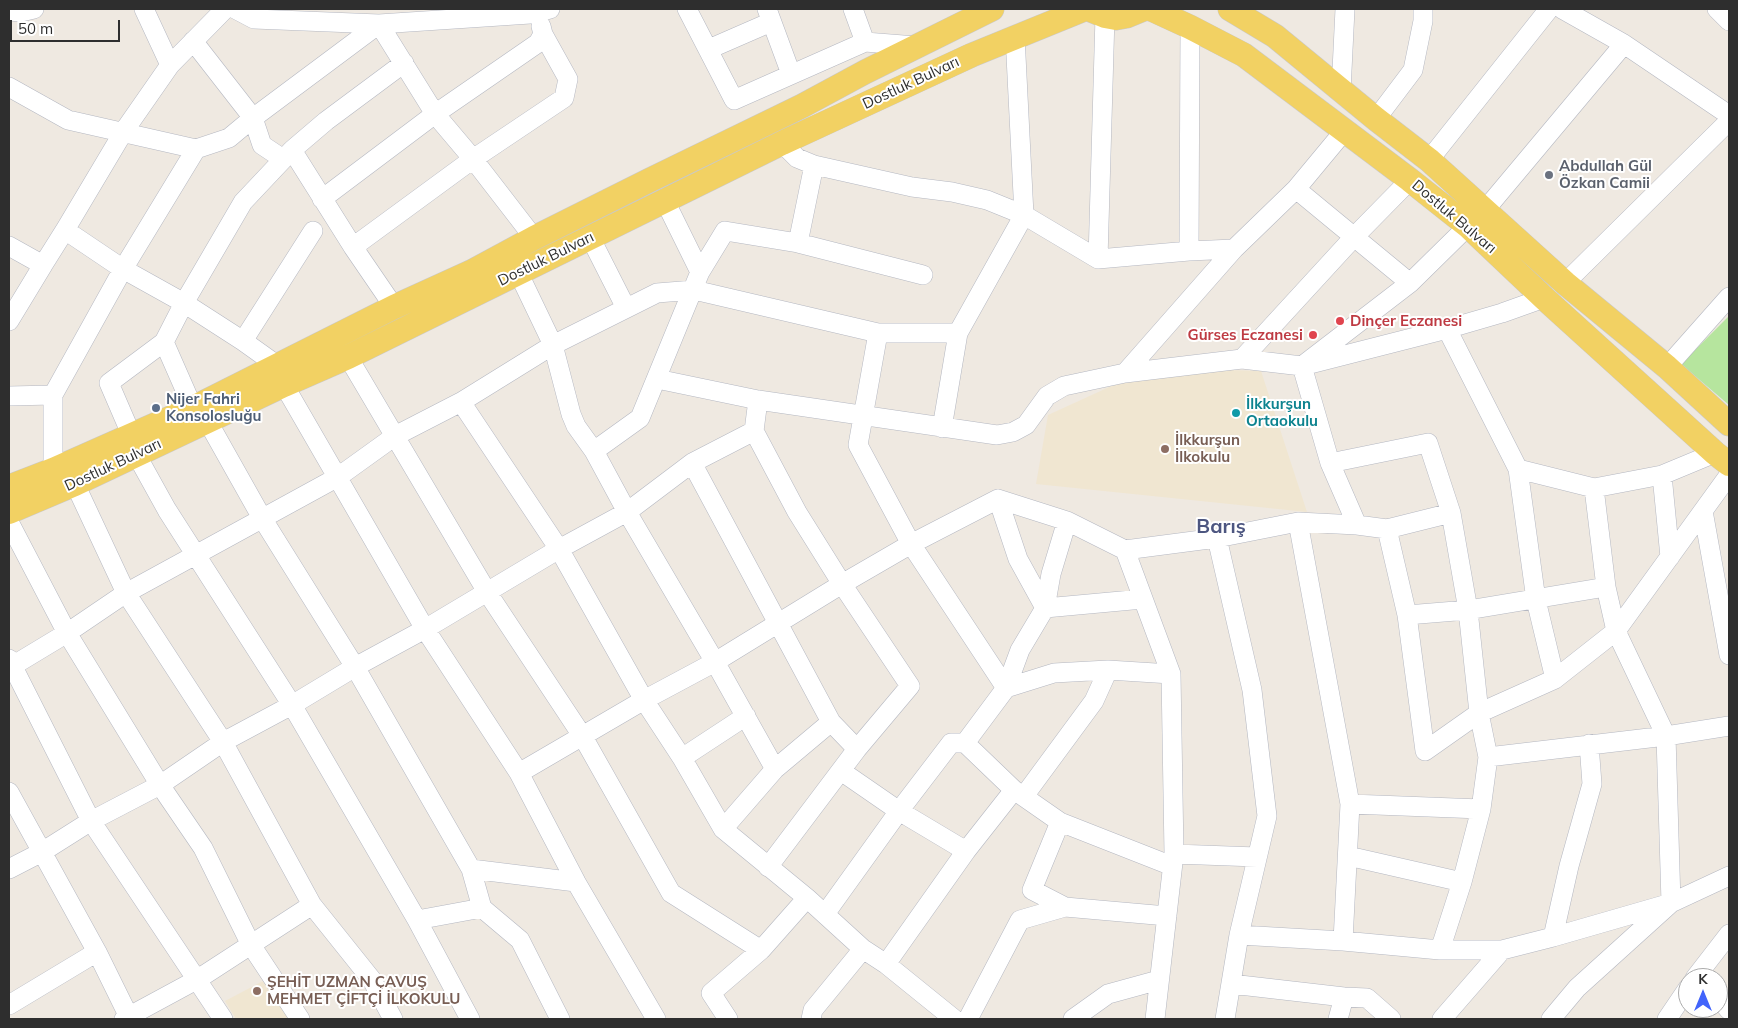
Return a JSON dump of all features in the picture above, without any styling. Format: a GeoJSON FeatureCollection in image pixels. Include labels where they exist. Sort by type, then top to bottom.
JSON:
{"type":"FeatureCollection","features":[{"type":"Feature","properties":{"kind":"main road"},"geometry":{"type":"LineString","coordinates":[[924,42],[966,9]]}},
{"type":"Feature","properties":{"kind":"main road","name":"Dostluk Bulvarı"},"geometry":{"type":"LineString","coordinates":[[9,487],[53,470],[134,444],[200,415],[281,375],[394,308],[471,272],[534,238],[802,106],[865,72],[992,9]]}},
{"type":"Feature","properties":{"kind":"main road","name":"Dostluk Bulvarı"},"geometry":{"type":"LineString","coordinates":[[281,375],[348,357],[782,143],[1015,36],[1093,11],[1127,16],[1144,9]]}},
{"type":"Feature","properties":{"kind":"main road","name":"Dostluk Bulvarı"},"geometry":{"type":"LineString","coordinates":[[1151,9],[1244,55],[1410,180],[1468,226],[1544,298],[1722,458]]}},
{"type":"Feature","properties":{"kind":"main road","name":"Dostluk Bulvarı"},"geometry":{"type":"LineString","coordinates":[[1230,9],[1275,36],[1429,160],[1565,283],[1667,367],[1729,424]]}},
{"type":"Feature","properties":{"kind":"main road","name":"Dostluk Bulvarı"},"geometry":{"type":"LineString","coordinates":[[9,512],[75,484],[134,444]]}},
{"type":"Feature","properties":{"kind":"street"},"geometry":{"type":"LineString","coordinates":[[9,11],[21,12],[34,9]]}},
{"type":"Feature","properties":{"kind":"street"},"geometry":{"type":"LineString","coordinates":[[144,9],[170,65]]}},
{"type":"Feature","properties":{"kind":"street"},"geometry":{"type":"LineString","coordinates":[[9,321],[124,131],[170,65],[225,9]]}},
{"type":"Feature","properties":{"kind":"street"},"geometry":{"type":"LineString","coordinates":[[235,9],[254,20],[379,24],[536,11],[543,34],[568,79],[564,98],[473,159],[353,247]]}},
{"type":"Feature","properties":{"kind":"street"},"geometry":{"type":"LineString","coordinates":[[687,9],[734,100],[865,42],[924,42]]}},
{"type":"Feature","properties":{"kind":"street"},"geometry":{"type":"LineString","coordinates":[[853,9],[865,42]]}},
{"type":"Feature","properties":{"kind":"street"},"geometry":{"type":"LineString","coordinates":[[1341,91],[1345,9]]}},
{"type":"Feature","properties":{"kind":"street"},"geometry":{"type":"LineString","coordinates":[[1376,119],[1413,70],[1423,21],[1423,9]]}},
{"type":"Feature","properties":{"kind":"street"},"geometry":{"type":"LineString","coordinates":[[1429,160],[1549,9]]}},
{"type":"Feature","properties":{"kind":"street"},"geometry":{"type":"LineString","coordinates":[[1562,9],[1624,44],[1729,114]]}},
{"type":"Feature","properties":{"kind":"street"},"geometry":{"type":"LineString","coordinates":[[1717,9],[1729,21]]}},
{"type":"Feature","properties":{"kind":"street"},"geometry":{"type":"LineString","coordinates":[[1093,11],[1098,259]]}},
{"type":"Feature","properties":{"kind":"street"},"geometry":{"type":"LineString","coordinates":[[709,49],[769,15],[792,74]]}},
{"type":"Feature","properties":{"kind":"street"},"geometry":{"type":"LineString","coordinates":[[379,24],[436,114],[534,238]]}},
{"type":"Feature","properties":{"kind":"street"},"geometry":{"type":"LineString","coordinates":[[9,87],[68,120],[124,131],[196,149],[230,138],[253,118],[379,24]]}},
{"type":"Feature","properties":{"kind":"street"},"geometry":{"type":"LineString","coordinates":[[1189,251],[1190,27]]}},
{"type":"Feature","properties":{"kind":"street"},"geometry":{"type":"LineString","coordinates":[[322,199],[436,114],[538,43],[543,34]]}},
{"type":"Feature","properties":{"kind":"street"},"geometry":{"type":"LineString","coordinates":[[942,428],[958,334],[1024,215],[1015,36]]}},
{"type":"Feature","properties":{"kind":"street"},"geometry":{"type":"LineString","coordinates":[[192,41],[253,118],[262,145],[287,154],[322,199],[394,308]]}},
{"type":"Feature","properties":{"kind":"street"},"geometry":{"type":"LineString","coordinates":[[1486,210],[1624,44]]}},
{"type":"Feature","properties":{"kind":"street"},"geometry":{"type":"LineString","coordinates":[[404,63],[326,121],[287,154],[243,202],[184,303],[164,342],[110,383],[134,444],[167,510],[292,705],[417,920],[470,1019]]}},
{"type":"Feature","properties":{"kind":"street"},"geometry":{"type":"LineString","coordinates":[[1565,283],[1729,121]]}},
{"type":"Feature","properties":{"kind":"street"},"geometry":{"type":"LineString","coordinates":[[1125,372],[1234,249],[1296,189],[1345,130]]}},
{"type":"Feature","properties":{"kind":"street"},"geometry":{"type":"LineString","coordinates":[[782,143],[798,158],[814,165],[912,187],[968,195],[1006,207],[1024,215],[1098,259],[1234,249]]}},
{"type":"Feature","properties":{"kind":"street"},"geometry":{"type":"LineString","coordinates":[[53,470],[53,395],[123,269],[196,149]]}},
{"type":"Feature","properties":{"kind":"street"},"geometry":{"type":"LineString","coordinates":[[798,243],[814,165]]}},
{"type":"Feature","properties":{"kind":"street"},"geometry":{"type":"LineString","coordinates":[[1242,359],[1354,237],[1410,180]]}},
{"type":"Feature","properties":{"kind":"street"},"geometry":{"type":"LineString","coordinates":[[1296,189],[1410,283]]}},
{"type":"Feature","properties":{"kind":"street"},"geometry":{"type":"LineString","coordinates":[[665,201],[700,272]]}},
{"type":"Feature","properties":{"kind":"street"},"geometry":{"type":"LineString","coordinates":[[1302,366],[1410,283],[1468,226]]}},
{"type":"Feature","properties":{"kind":"street"},"geometry":{"type":"LineString","coordinates":[[65,230],[123,269],[184,303],[243,341],[281,375],[425,629],[519,774],[576,882],[656,1019]]}},
{"type":"Feature","properties":{"kind":"street"},"geometry":{"type":"LineString","coordinates":[[243,341],[313,231]]}},
{"type":"Feature","properties":{"kind":"street"},"geometry":{"type":"LineString","coordinates":[[594,451],[640,418],[700,272],[725,231],[798,243],[922,275]]}},
{"type":"Feature","properties":{"kind":"street"},"geometry":{"type":"LineString","coordinates":[[590,238],[626,308]]}},
{"type":"Feature","properties":{"kind":"street"},"geometry":{"type":"LineString","coordinates":[[9,246],[43,265]]}},
{"type":"Feature","properties":{"kind":"street"},"geometry":{"type":"LineString","coordinates":[[518,272],[553,345],[571,414],[581,435],[594,451],[775,769]]}},
{"type":"Feature","properties":{"kind":"street"},"geometry":{"type":"LineString","coordinates":[[224,1019],[91,821],[10,664],[67,633],[126,594],[195,554],[338,477],[396,436],[461,402],[553,345],[657,294],[694,290],[878,334],[958,334]]}},
{"type":"Feature","properties":{"kind":"street"},"geometry":{"type":"LineString","coordinates":[[1667,367],[1729,297]]}},
{"type":"Feature","properties":{"kind":"street"},"geometry":{"type":"LineString","coordinates":[[657,379],[758,400],[998,435],[1013,432],[1026,425],[1047,396],[1064,386],[1125,372],[1242,359],[1302,366],[1447,329],[1502,313],[1544,298]]}},
{"type":"Feature","properties":{"kind":"street"},"geometry":{"type":"LineString","coordinates":[[1447,329],[1518,469],[1536,600],[1555,679]]}},
{"type":"Feature","properties":{"kind":"street"},"geometry":{"type":"LineString","coordinates":[[878,334],[858,445],[911,544],[1006,688]]}},
{"type":"Feature","properties":{"kind":"street"},"geometry":{"type":"LineString","coordinates":[[164,342],[200,415],[354,667],[471,869],[482,908],[520,940],[560,1019]]}},
{"type":"Feature","properties":{"kind":"street"},"geometry":{"type":"LineString","coordinates":[[348,357],[486,592],[583,737],[672,893],[761,950]]}},
{"type":"Feature","properties":{"kind":"street"},"geometry":{"type":"LineString","coordinates":[[1302,366],[1330,463],[1357,525]]}},
{"type":"Feature","properties":{"kind":"street"},"geometry":{"type":"LineString","coordinates":[[9,396],[53,395]]}},
{"type":"Feature","properties":{"kind":"street"},"geometry":{"type":"LineString","coordinates":[[758,400],[754,431],[797,512],[910,686],[857,749],[768,867]]}},
{"type":"Feature","properties":{"kind":"street"},"geometry":{"type":"LineString","coordinates":[[461,402],[559,549],[644,700],[682,758],[724,829],[863,949],[886,964],[954,1019]]}},
{"type":"Feature","properties":{"kind":"street"},"geometry":{"type":"LineString","coordinates":[[9,869],[42,852],[91,821],[160,785],[224,742],[292,705],[354,667],[425,629],[559,549],[627,512],[692,463],[754,431]]}},
{"type":"Feature","properties":{"kind":"street"},"geometry":{"type":"LineString","coordinates":[[1330,463],[1428,443],[1451,514],[1468,610],[1479,713],[1488,757],[1481,809],[1462,882],[1440,950]]}},
{"type":"Feature","properties":{"kind":"street"},"geometry":{"type":"LineString","coordinates":[[1518,469],[1594,488],[1662,475],[1722,458]]}},
{"type":"Feature","properties":{"kind":"street"},"geometry":{"type":"LineString","coordinates":[[692,463],[831,722],[857,749]]}},
{"type":"Feature","properties":{"kind":"street"},"geometry":{"type":"LineString","coordinates":[[1662,475],[1670,557]]}},
{"type":"Feature","properties":{"kind":"street"},"geometry":{"type":"LineString","coordinates":[[1387,529],[1407,615],[1425,751],[1479,713],[1555,679],[1616,631],[1729,475]]}},
{"type":"Feature","properties":{"kind":"street"},"geometry":{"type":"LineString","coordinates":[[75,484],[126,594],[224,742],[312,905],[372,980],[393,1019]]}},
{"type":"Feature","properties":{"kind":"street"},"geometry":{"type":"LineString","coordinates":[[1551,1019],[1577,988],[1671,903],[1666,736],[1616,631],[1606,587],[1594,488]]}},
{"type":"Feature","properties":{"kind":"street"},"geometry":{"type":"LineString","coordinates":[[519,774],[644,700],[715,662],[911,544],[998,500],[1068,521],[1125,550],[1217,538],[1298,522],[1357,525],[1387,529],[1451,514]]}},
{"type":"Feature","properties":{"kind":"street"},"geometry":{"type":"LineString","coordinates":[[998,500],[1018,559],[1045,608]]}},
{"type":"Feature","properties":{"kind":"street"},"geometry":{"type":"LineString","coordinates":[[1703,510],[1729,655]]}},
{"type":"Feature","properties":{"kind":"street"},"geometry":{"type":"LineString","coordinates":[[965,742],[1006,688],[1020,650],[1045,608],[1051,574],[1068,521]]}},
{"type":"Feature","properties":{"kind":"street"},"geometry":{"type":"LineString","coordinates":[[9,522],[67,633],[160,785],[203,848],[251,945],[300,1019]]}},
{"type":"Feature","properties":{"kind":"street"},"geometry":{"type":"LineString","coordinates":[[1298,522],[1350,804],[1343,941]]}},
{"type":"Feature","properties":{"kind":"street"},"geometry":{"type":"LineString","coordinates":[[1217,538],[1252,690],[1267,816],[1240,934],[1225,1019]]}},
{"type":"Feature","properties":{"kind":"street"},"geometry":{"type":"LineString","coordinates":[[1125,550],[1171,674],[1173,859],[1155,1019]]}},
{"type":"Feature","properties":{"kind":"street"},"geometry":{"type":"LineString","coordinates":[[1407,615],[1468,610],[1606,587]]}},
{"type":"Feature","properties":{"kind":"street"},"geometry":{"type":"LineString","coordinates":[[1045,608],[1143,599]]}},
{"type":"Feature","properties":{"kind":"street"},"geometry":{"type":"LineString","coordinates":[[1006,688],[1054,673],[1108,670],[1171,674]]}},
{"type":"Feature","properties":{"kind":"street"},"geometry":{"type":"LineString","coordinates":[[886,964],[966,850],[1019,793],[1094,701],[1108,670]]}},
{"type":"Feature","properties":{"kind":"street"},"geometry":{"type":"LineString","coordinates":[[682,758],[746,716]]}},
{"type":"Feature","properties":{"kind":"street"},"geometry":{"type":"LineString","coordinates":[[724,829],[775,769],[831,722]]}},
{"type":"Feature","properties":{"kind":"street"},"geometry":{"type":"LineString","coordinates":[[1488,757],[1666,736],[1729,726]]}},
{"type":"Feature","properties":{"kind":"street"},"geometry":{"type":"LineString","coordinates":[[824,914],[951,743],[965,742],[1019,793],[1060,822],[1173,859],[1257,857]]}},
{"type":"Feature","properties":{"kind":"street"},"geometry":{"type":"LineString","coordinates":[[1552,938],[1569,866],[1592,784],[1589,744]]}},
{"type":"Feature","properties":{"kind":"street"},"geometry":{"type":"LineString","coordinates":[[841,771],[899,811],[966,850]]}},
{"type":"Feature","properties":{"kind":"street"},"geometry":{"type":"LineString","coordinates":[[9,792],[96,952],[128,1018],[198,979],[312,905]]}},
{"type":"Feature","properties":{"kind":"street"},"geometry":{"type":"LineString","coordinates":[[1350,804],[1481,809]]}},
{"type":"Feature","properties":{"kind":"street"},"geometry":{"type":"LineString","coordinates":[[1060,822],[1032,890],[1065,907]]}},
{"type":"Feature","properties":{"kind":"street"},"geometry":{"type":"LineString","coordinates":[[1348,856],[1462,882]]}},
{"type":"Feature","properties":{"kind":"street"},"geometry":{"type":"LineString","coordinates":[[471,869],[576,882]]}},
{"type":"Feature","properties":{"kind":"street"},"geometry":{"type":"LineString","coordinates":[[1240,934],[1440,950],[1502,950],[1552,938],[1671,903],[1729,876]]}},
{"type":"Feature","properties":{"kind":"street"},"geometry":{"type":"LineString","coordinates":[[728,1019],[711,993],[761,950],[806,898]]}},
{"type":"Feature","properties":{"kind":"street"},"geometry":{"type":"LineString","coordinates":[[968,1019],[1020,920],[1065,907],[1167,916]]}},
{"type":"Feature","properties":{"kind":"street"},"geometry":{"type":"LineString","coordinates":[[417,920],[482,908]]}},
{"type":"Feature","properties":{"kind":"street"},"geometry":{"type":"LineString","coordinates":[[1703,968],[1729,934]]}},
{"type":"Feature","properties":{"kind":"street"},"geometry":{"type":"LineString","coordinates":[[811,1019],[813,1010],[863,949]]}},
{"type":"Feature","properties":{"kind":"street"},"geometry":{"type":"LineString","coordinates":[[1442,1019],[1502,950]]}},
{"type":"Feature","properties":{"kind":"street"},"geometry":{"type":"LineString","coordinates":[[9,1005],[96,952]]}},
{"type":"Feature","properties":{"kind":"street"},"geometry":{"type":"LineString","coordinates":[[1073,1019],[1108,994],[1159,980]]}},
{"type":"Feature","properties":{"kind":"street"},"geometry":{"type":"LineString","coordinates":[[1230,984],[1367,998],[1391,1019]]}},
{"type":"Feature","properties":{"kind":"street"},"geometry":{"type":"LineString","coordinates":[[1338,1019],[1344,997]]}},
{"type":"Feature","properties":{"kind":"street"},"geometry":{"type":"LineString","coordinates":[[1667,1019],[1678,1003]]}},
{"type":"Feature","properties":{"kind":"shaded area","name":"İlkkurşun İlkokulu"},"geometry":{"type":"Polygon","coordinates":[[[1198,369],[1261,371],[1307,512],[1036,484],[1048,415],[1118,383],[1198,369]]]}},
{"type":"Feature","properties":{"kind":"shaded area","name":"ŞEHİT UZMAN ÇAVUŞ MEHMET ÇİFTÇİ İLKOKULU"},"geometry":{"type":"Polygon","coordinates":[[[263,981],[290,1019],[236,1019],[225,1001],[263,981]]]}},
{"type":"Feature","properties":{"kind":"green space"},"geometry":{"type":"Polygon","coordinates":[[[1729,316],[1729,405],[1681,364],[1729,316]]]}},
{"type":"Feature","properties":{"kind":"place","name":"Abdullah Gül Özkan Camii"},"geometry":{"type":"Point","coordinates":[1549,175]}},
{"type":"Feature","properties":{"kind":"place","name":"Dinçer Eczanesi"},"geometry":{"type":"Point","coordinates":[1340,321]}},
{"type":"Feature","properties":{"kind":"place","name":"Gürses Eczanesi"},"geometry":{"type":"Point","coordinates":[1313,335]}},
{"type":"Feature","properties":{"kind":"place","name":"Nijer Fahri Konsolosluğu"},"geometry":{"type":"Point","coordinates":[156,408]}},
{"type":"Feature","properties":{"kind":"place","name":"İlkkurşun Ortaokulu"},"geometry":{"type":"Point","coordinates":[1236,413]}},
{"type":"Feature","properties":{"kind":"place","name":"İlkkurşun İlkokulu"},"geometry":{"type":"Point","coordinates":[1165,449]}},
{"type":"Feature","properties":{"kind":"place","name":"ŞEHİT UZMAN ÇAVUŞ MEHMET ÇİFTÇİ İLKOKULU"},"geometry":{"type":"Point","coordinates":[257,991]}},
{"type":"Feature","properties":{"kind":"district","name":"Barış"},"geometry":{"type":"Point","coordinates":[1221,527]}}]}
